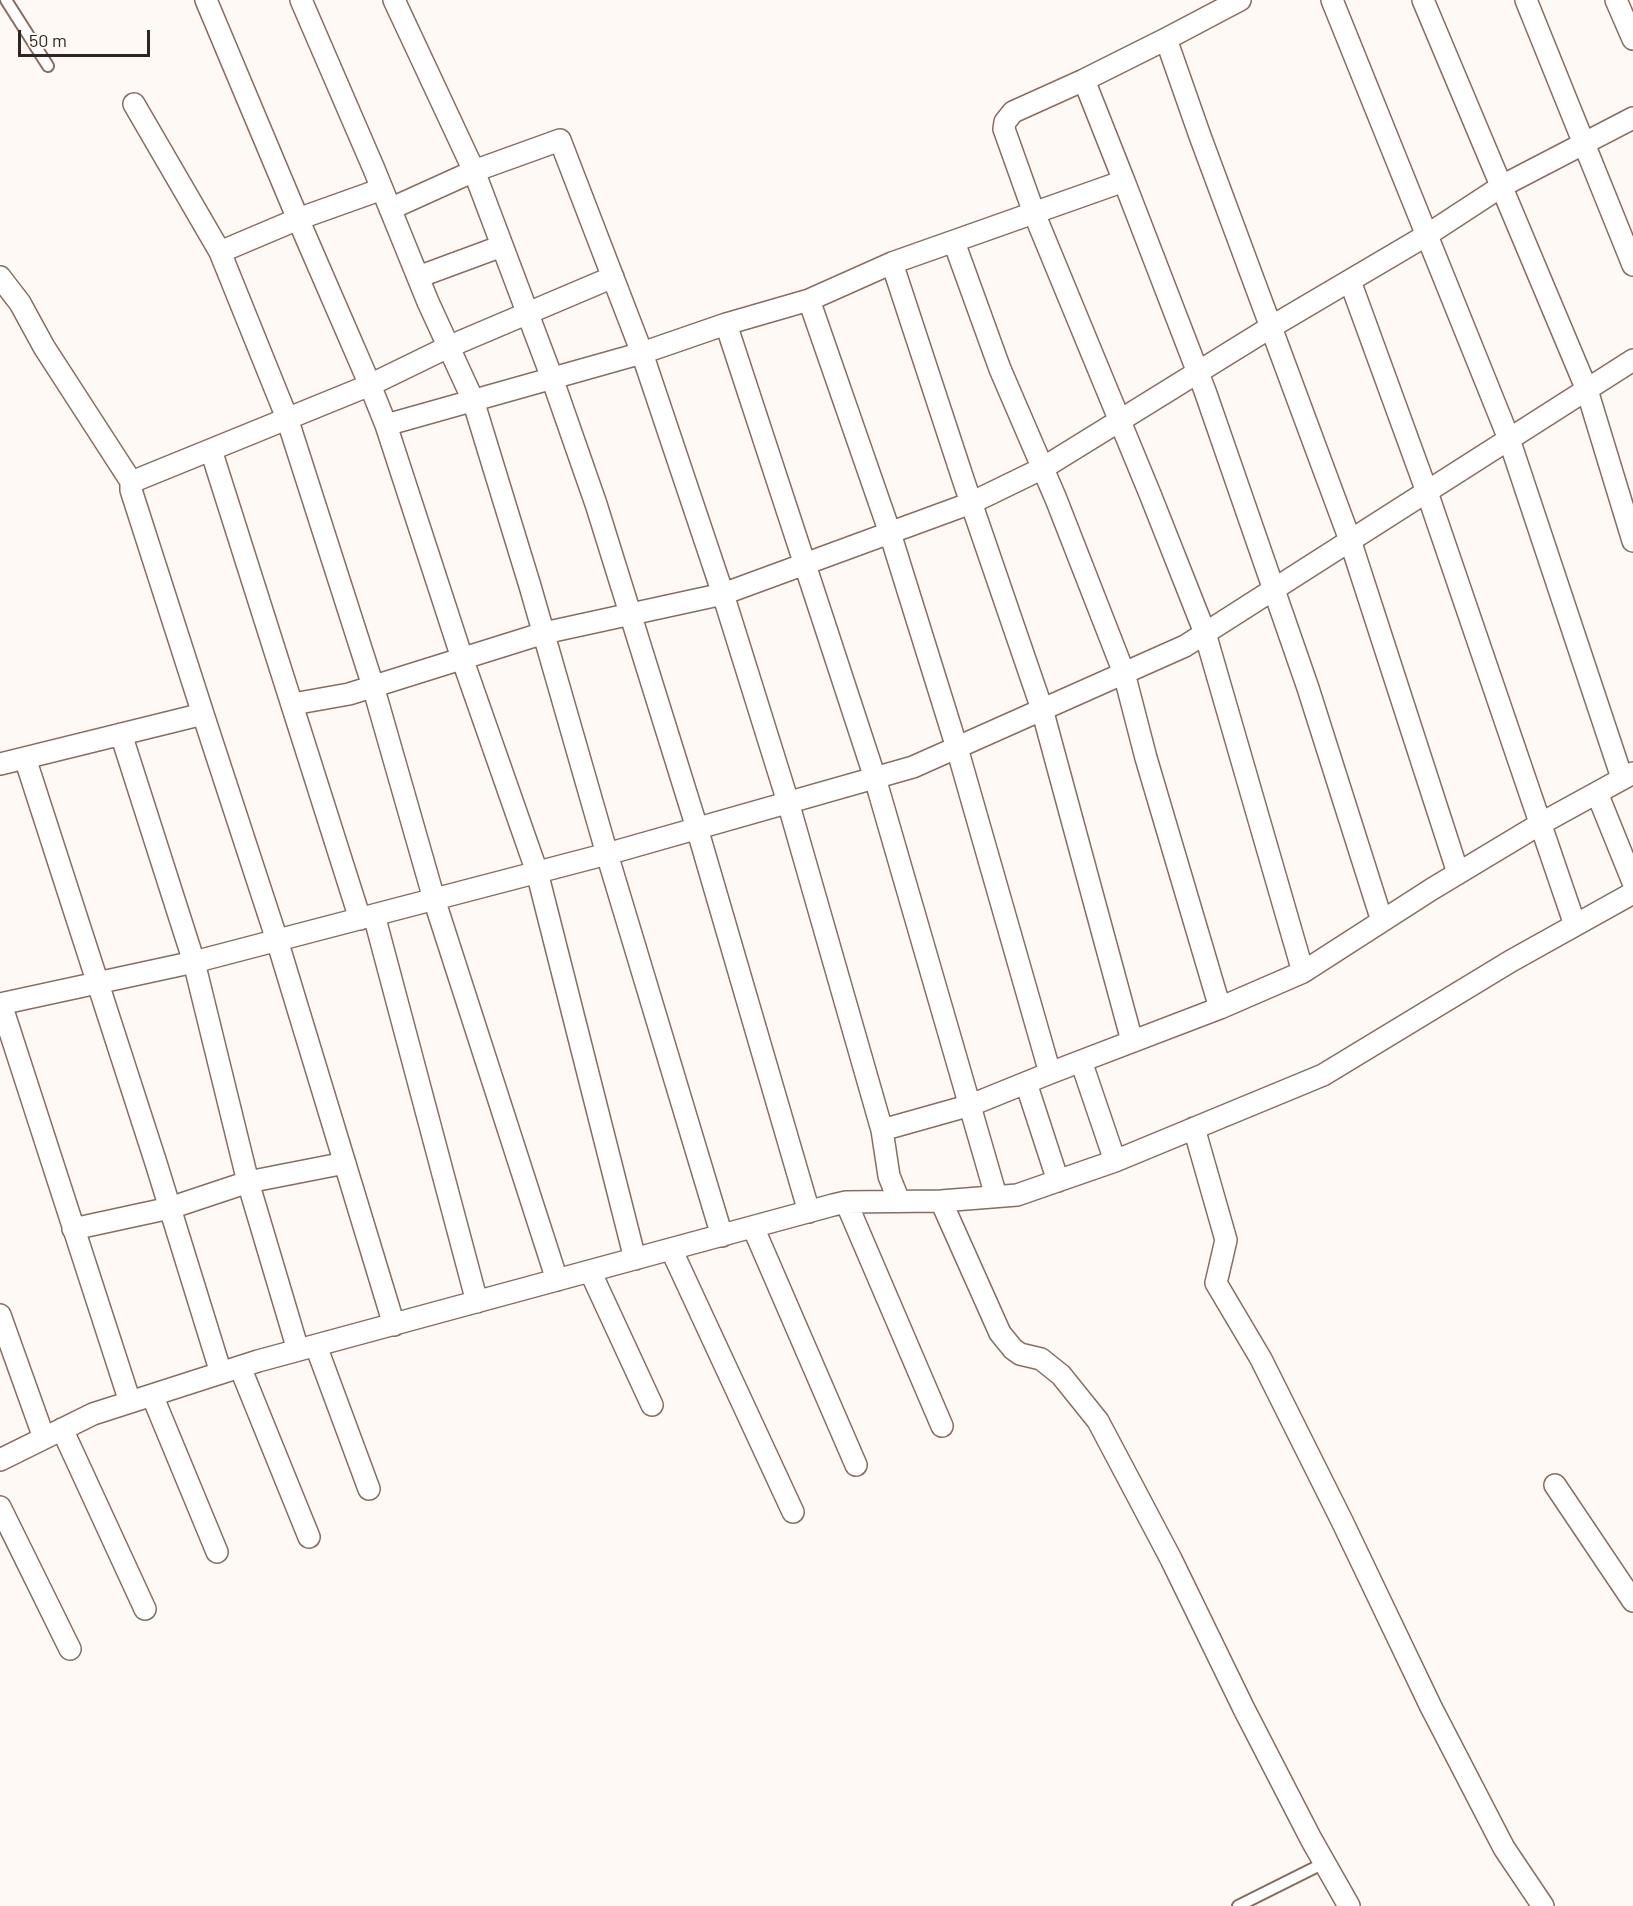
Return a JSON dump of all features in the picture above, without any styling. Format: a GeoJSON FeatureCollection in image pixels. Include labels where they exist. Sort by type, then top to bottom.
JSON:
{"type":"FeatureCollection","features":[{"type":"Feature","properties":{"kind":"street"},"geometry":{"type":"LineString","coordinates":[[206,0],[386,425],[462,658],[537,872],[635,1259]]}},
{"type":"Feature","properties":{"kind":"street"},"geometry":{"type":"LineString","coordinates":[[301,0],[448,347],[473,400],[722,1236]]}},
{"type":"Feature","properties":{"kind":"street"},"geometry":{"type":"LineString","coordinates":[[394,0],[474,171],[552,378],[596,504],[698,828],[809,1212]]}},
{"type":"Feature","properties":{"kind":"street"},"geometry":{"type":"LineString","coordinates":[[1240,0],[1084,80],[1020,109],[1008,117],[1004,129],[1034,213],[1204,633],[1303,972]]}},
{"type":"Feature","properties":{"kind":"street"},"geometry":{"type":"LineString","coordinates":[[882,1130],[971,1106],[1220,1008],[1303,972],[1458,873],[1627,776],[1509,439],[1332,0]]}},
{"type":"Feature","properties":{"kind":"street"},"geometry":{"type":"LineString","coordinates":[[1423,0],[1587,390],[1633,541]]}},
{"type":"Feature","properties":{"kind":"street"},"geometry":{"type":"LineString","coordinates":[[1526,0],[1633,265]]}},
{"type":"Feature","properties":{"kind":"street"},"geometry":{"type":"LineString","coordinates":[[1616,0],[1633,39]]}},
{"type":"Feature","properties":{"kind":"street"},"geometry":{"type":"LineString","coordinates":[[1166,39],[1350,540],[1458,873]]}},
{"type":"Feature","properties":{"kind":"street"},"geometry":{"type":"LineString","coordinates":[[1084,80],[1197,374],[1308,688],[1382,921]]}},
{"type":"Feature","properties":{"kind":"street"},"geometry":{"type":"LineString","coordinates":[[134,104],[220,252],[287,418],[373,686],[434,899],[557,1280]]}},
{"type":"Feature","properties":{"kind":"street"},"geometry":{"type":"LineString","coordinates":[[293,704],[349,694],[544,633],[723,594],[971,503],[1042,468],[1271,327],[1427,235],[1502,186],[1585,145],[1633,118]]}},
{"type":"Feature","properties":{"kind":"street"},"geometry":{"type":"LineString","coordinates":[[220,252],[298,219],[386,199],[560,141],[642,353],[723,594],[788,802],[882,1130],[889,1176],[899,1201]]}},
{"type":"Feature","properties":{"kind":"street"},"geometry":{"type":"LineString","coordinates":[[386,425],[642,353],[726,324],[809,300],[892,263],[1124,182]]}},
{"type":"Feature","properties":{"kind":"street"},"geometry":{"type":"LineString","coordinates":[[954,242],[1000,369],[1124,673],[1146,758],[1220,1008]]}},
{"type":"Feature","properties":{"kind":"street"},"geometry":{"type":"LineString","coordinates":[[418,277],[502,246]]}},
{"type":"Feature","properties":{"kind":"street"},"geometry":{"type":"LineString","coordinates":[[892,263],[1042,709],[1132,1041]]}},
{"type":"Feature","properties":{"kind":"street"},"geometry":{"type":"LineString","coordinates":[[132,483],[370,385],[448,347],[612,277]]}},
{"type":"Feature","properties":{"kind":"street"},"geometry":{"type":"LineString","coordinates":[[0,278],[20,303],[44,347],[132,483],[131,490],[277,940],[394,1324]]}},
{"type":"Feature","properties":{"kind":"street"},"geometry":{"type":"LineString","coordinates":[[1350,281],[1427,492],[1575,925]]}},
{"type":"Feature","properties":{"kind":"street"},"geometry":{"type":"LineString","coordinates":[[809,300],[890,532],[957,748],[1050,1073]]}},
{"type":"Feature","properties":{"kind":"street"},"geometry":{"type":"LineString","coordinates":[[726,324],[875,778],[996,1196]]}},
{"type":"Feature","properties":{"kind":"street"},"geometry":{"type":"LineString","coordinates":[[130,1402],[1,1004],[194,962],[607,854],[913,767],[1185,646],[1633,360]]}},
{"type":"Feature","properties":{"kind":"street"},"geometry":{"type":"LineString","coordinates":[[211,450],[293,704],[367,917],[477,1302]]}},
{"type":"Feature","properties":{"kind":"street"},"geometry":{"type":"LineString","coordinates":[[0,764],[203,714]]}},
{"type":"Feature","properties":{"kind":"street"},"geometry":{"type":"LineString","coordinates":[[121,734],[194,962],[248,1182],[307,1348],[369,1489]]}},
{"type":"Feature","properties":{"kind":"street"},"geometry":{"type":"LineString","coordinates":[[25,758],[170,1208],[230,1370],[309,1537]]}},
{"type":"Feature","properties":{"kind":"street"},"geometry":{"type":"LineString","coordinates":[[1598,793],[1633,882]]}},
{"type":"Feature","properties":{"kind":"street"},"geometry":{"type":"LineString","coordinates":[[0,1460],[93,1414],[230,1370],[846,1202],[941,1201],[1017,1195],[1058,1181],[1115,1161],[1323,1075],[1511,961],[1633,893]]}},
{"type":"Feature","properties":{"kind":"street"},"geometry":{"type":"LineString","coordinates":[[1081,1061],[1115,1161]]}},
{"type":"Feature","properties":{"kind":"street"},"geometry":{"type":"LineString","coordinates":[[1026,1083],[1058,1181]]}},
{"type":"Feature","properties":{"kind":"street"},"geometry":{"type":"LineString","coordinates":[[1194,1128],[1226,1240],[1216,1283],[1261,1359],[1431,1707],[1504,1848],[1543,1906]]}},
{"type":"Feature","properties":{"kind":"street"},"geometry":{"type":"LineString","coordinates":[[73,1229],[170,1208],[248,1182],[345,1163]]}},
{"type":"Feature","properties":{"kind":"street"},"geometry":{"type":"LineString","coordinates":[[941,1201],[1000,1333],[1020,1354],[1041,1359],[1061,1375],[1098,1421],[1171,1558],[1244,1709],[1324,1863],[1349,1906]]}},
{"type":"Feature","properties":{"kind":"street"},"geometry":{"type":"LineString","coordinates":[[846,1202],[942,1426]]}},
{"type":"Feature","properties":{"kind":"street"},"geometry":{"type":"LineString","coordinates":[[753,1227],[856,1465]]}},
{"type":"Feature","properties":{"kind":"street"},"geometry":{"type":"LineString","coordinates":[[671,1249],[793,1512]]}},
{"type":"Feature","properties":{"kind":"street"},"geometry":{"type":"LineString","coordinates":[[590,1271],[652,1405]]}},
{"type":"Feature","properties":{"kind":"street"},"geometry":{"type":"LineString","coordinates":[[0,1316],[53,1434],[146,1609]]}},
{"type":"Feature","properties":{"kind":"street"},"geometry":{"type":"LineString","coordinates":[[152,1395],[217,1552]]}},
{"type":"Feature","properties":{"kind":"street"},"geometry":{"type":"LineString","coordinates":[[1555,1485],[1633,1600]]}},
{"type":"Feature","properties":{"kind":"street"},"geometry":{"type":"LineString","coordinates":[[0,1507],[70,1648]]}},
{"type":"Feature","properties":{"kind":"lane"},"geometry":{"type":"LineString","coordinates":[[6,0],[48,66]]}},
{"type":"Feature","properties":{"kind":"lane"},"geometry":{"type":"LineString","coordinates":[[1238,1906],[1324,1863]]}}]}
